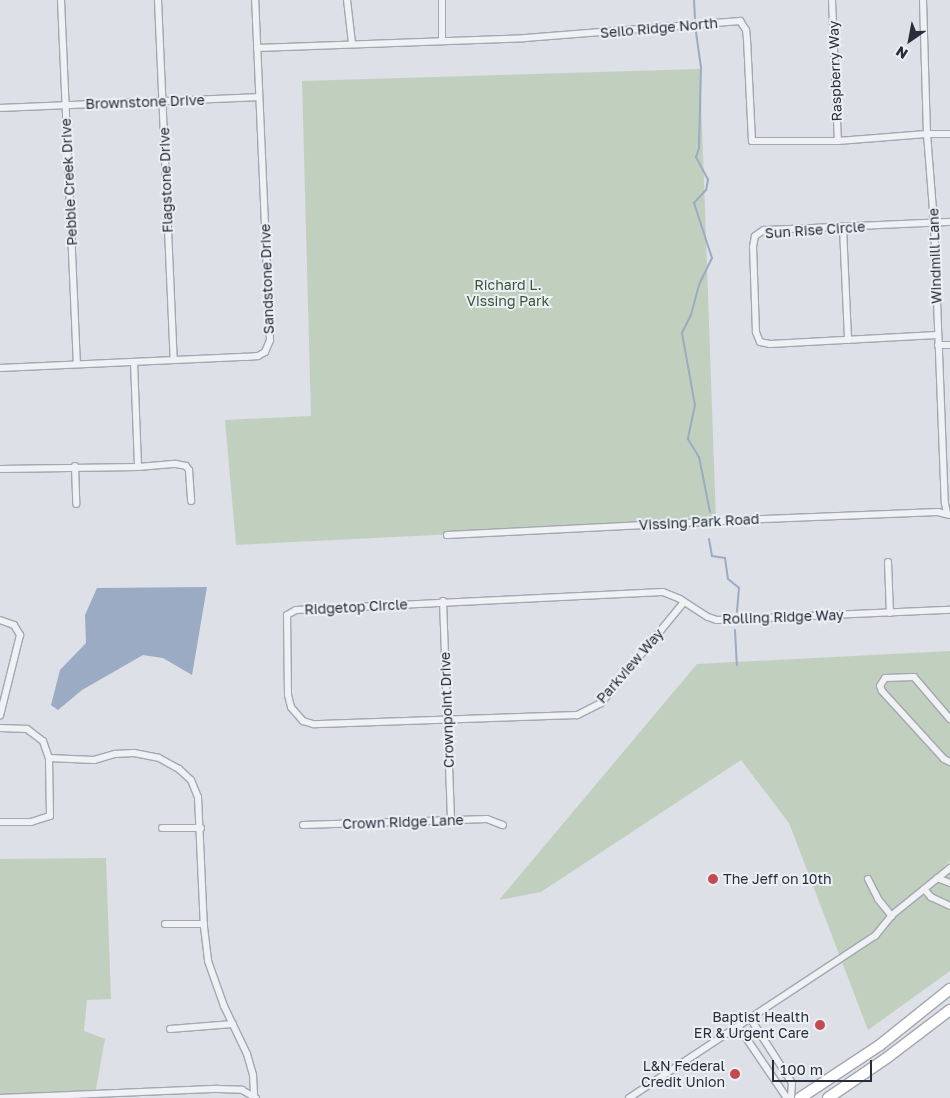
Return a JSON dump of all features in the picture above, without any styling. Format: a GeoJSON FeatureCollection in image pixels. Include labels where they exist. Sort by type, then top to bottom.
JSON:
{"type":"FeatureCollection","features":[{"type":"Feature","properties":{"kind":"main road"},"geometry":{"type":"LineString","coordinates":[[800,1098],[880,1045],[950,989]]}},
{"type":"Feature","properties":{"kind":"main road"},"geometry":{"type":"LineString","coordinates":[[828,1098],[888,1057],[950,1010]]}},
{"type":"Feature","properties":{"kind":"street","name":"Pebble Creek Drive"},"geometry":{"type":"LineString","coordinates":[[61,0],[77,364]]}},
{"type":"Feature","properties":{"kind":"street","name":"Flagstone Drive"},"geometry":{"type":"LineString","coordinates":[[158,0],[174,360]]}},
{"type":"Feature","properties":{"kind":"street","name":"Sandstone Drive"},"geometry":{"type":"LineString","coordinates":[[0,368],[258,356],[265,352],[269,346],[255,0]]}},
{"type":"Feature","properties":{"kind":"street"},"geometry":{"type":"LineString","coordinates":[[347,0],[352,44]]}},
{"type":"Feature","properties":{"kind":"street"},"geometry":{"type":"LineString","coordinates":[[442,0],[442,40]]}},
{"type":"Feature","properties":{"kind":"street","name":"Raspberry Way"},"geometry":{"type":"LineString","coordinates":[[832,0],[838,141]]}},
{"type":"Feature","properties":{"kind":"street","name":"Windmill Lane"},"geometry":{"type":"LineString","coordinates":[[922,0],[927,134],[934,222],[937,335],[948,514]]}},
{"type":"Feature","properties":{"kind":"street","name":"Seilo Ridge North"},"geometry":{"type":"LineString","coordinates":[[257,48],[525,38],[740,21],[746,30],[747,39],[752,142],[838,141],[950,134]]}},
{"type":"Feature","properties":{"kind":"street","name":"Brownstone Drive"},"geometry":{"type":"LineString","coordinates":[[0,108],[259,97]]}},
{"type":"Feature","properties":{"kind":"street","name":"Sun Rise Circle"},"geometry":{"type":"LineString","coordinates":[[937,335],[770,344],[760,342],[756,332],[754,236],[764,230],[950,222]]}},
{"type":"Feature","properties":{"kind":"street"},"geometry":{"type":"LineString","coordinates":[[843,228],[848,340]]}},
{"type":"Feature","properties":{"kind":"street"},"geometry":{"type":"LineString","coordinates":[[938,345],[950,345]]}},
{"type":"Feature","properties":{"kind":"street"},"geometry":{"type":"LineString","coordinates":[[134,362],[138,467]]}},
{"type":"Feature","properties":{"kind":"street"},"geometry":{"type":"LineString","coordinates":[[0,469],[75,466],[138,467],[176,464],[186,466],[189,470],[191,501]]}},
{"type":"Feature","properties":{"kind":"street"},"geometry":{"type":"LineString","coordinates":[[75,466],[76,504]]}},
{"type":"Feature","properties":{"kind":"street","name":"Vissing Park Road"},"geometry":{"type":"LineString","coordinates":[[447,535],[555,528],[948,514]]}},
{"type":"Feature","properties":{"kind":"street"},"geometry":{"type":"LineString","coordinates":[[888,562],[890,613]]}},
{"type":"Feature","properties":{"kind":"street","name":"Rolling Ridge Way"},"geometry":{"type":"LineString","coordinates":[[443,601],[662,592],[717,620],[950,610]]}},
{"type":"Feature","properties":{"kind":"street","name":"Ridgetop Circle"},"geometry":{"type":"LineString","coordinates":[[443,601],[296,610],[287,615],[288,695],[295,714],[303,721],[314,724],[447,718]]}},
{"type":"Feature","properties":{"kind":"street","name":"Crownpoint Drive"},"geometry":{"type":"LineString","coordinates":[[443,601],[451,819]]}},
{"type":"Feature","properties":{"kind":"street","name":"Parkview Way"},"geometry":{"type":"LineString","coordinates":[[447,718],[576,715],[601,703],[684,602]]}},
{"type":"Feature","properties":{"kind":"street"},"geometry":{"type":"LineString","coordinates":[[0,620],[14,625],[20,634],[0,716]]}},
{"type":"Feature","properties":{"kind":"street"},"geometry":{"type":"LineString","coordinates":[[950,719],[914,677],[885,678],[880,686],[882,691],[931,746],[944,759],[950,762]]}},
{"type":"Feature","properties":{"kind":"street"},"geometry":{"type":"LineString","coordinates":[[0,728],[27,729],[43,741],[49,758],[50,816],[31,822],[0,822]]}},
{"type":"Feature","properties":{"kind":"street"},"geometry":{"type":"LineString","coordinates":[[0,1098],[218,1089],[242,1090],[255,1096],[253,1074],[247,1054],[208,961],[204,924],[198,797],[190,780],[179,769],[159,758],[134,753],[115,754],[94,760],[49,758]]}},
{"type":"Feature","properties":{"kind":"street","name":"Crown Ridge Lane"},"geometry":{"type":"LineString","coordinates":[[303,825],[487,819],[503,825]]}},
{"type":"Feature","properties":{"kind":"street"},"geometry":{"type":"LineString","coordinates":[[162,828],[200,828]]}},
{"type":"Feature","properties":{"kind":"street"},"geometry":{"type":"LineString","coordinates":[[629,1098],[875,936],[892,916],[950,868]]}},
{"type":"Feature","properties":{"kind":"street"},"geometry":{"type":"LineString","coordinates":[[937,878],[950,883]]}},
{"type":"Feature","properties":{"kind":"street"},"geometry":{"type":"LineString","coordinates":[[868,879],[878,899],[892,916]]}},
{"type":"Feature","properties":{"kind":"street"},"geometry":{"type":"LineString","coordinates":[[924,889],[931,898],[950,906]]}},
{"type":"Feature","properties":{"kind":"street"},"geometry":{"type":"LineString","coordinates":[[165,924],[204,924]]}},
{"type":"Feature","properties":{"kind":"street"},"geometry":{"type":"LineString","coordinates":[[750,1018],[792,1083],[791,1098]]}},
{"type":"Feature","properties":{"kind":"street"},"geometry":{"type":"LineString","coordinates":[[170,1029],[233,1024]]}},
{"type":"Feature","properties":{"kind":"street"},"geometry":{"type":"LineString","coordinates":[[738,1026],[787,1098]]}},
{"type":"Feature","properties":{"kind":"green space","name":"Richard L. Vissing Park"},"geometry":{"type":"Polygon","coordinates":[[[700,69],[716,521],[236,545],[225,420],[311,416],[302,81],[700,69]]]}},
{"type":"Feature","properties":{"kind":"green space"},"geometry":{"type":"Polygon","coordinates":[[[950,651],[950,861],[944,867],[950,875],[950,971],[868,1030],[789,823],[741,760],[541,892],[499,900],[697,664],[950,651]]]}},
{"type":"Feature","properties":{"kind":"green space"},"geometry":{"type":"Polygon","coordinates":[[[106,858],[111,999],[87,1000],[84,1031],[105,1039],[95,1094],[0,1098],[0,859],[106,858]]]}},
{"type":"Feature","properties":{"kind":"water"},"geometry":{"type":"Polygon","coordinates":[[[207,587],[192,675],[163,658],[143,655],[82,690],[58,710],[51,705],[60,670],[86,643],[85,615],[97,588],[207,587]]]}},
{"type":"Feature","properties":{"kind":"waterway"},"geometry":{"type":"LineString","coordinates":[[694,0],[695,18]]}},
{"type":"Feature","properties":{"kind":"waterway"},"geometry":{"type":"LineString","coordinates":[[696,32],[701,66],[699,148],[696,157],[708,180],[706,190],[694,203],[712,258],[699,285],[691,315],[682,333],[695,405],[688,439],[699,457],[710,512]]}},
{"type":"Feature","properties":{"kind":"waterway"},"geometry":{"type":"LineString","coordinates":[[709,539],[712,556],[725,558],[728,579],[739,588],[737,612]]}},
{"type":"Feature","properties":{"kind":"waterway"},"geometry":{"type":"LineString","coordinates":[[735,630],[737,665]]}},
{"type":"Feature","properties":{"kind":"place","name":"The Jeff on 10th"},"geometry":{"type":"Point","coordinates":[713,879]}},
{"type":"Feature","properties":{"kind":"place","name":"Baptist Health ER & Urgent Care"},"geometry":{"type":"Point","coordinates":[820,1025]}},
{"type":"Feature","properties":{"kind":"place","name":"L&N Federal Credit Union"},"geometry":{"type":"Point","coordinates":[735,1074]}}]}
